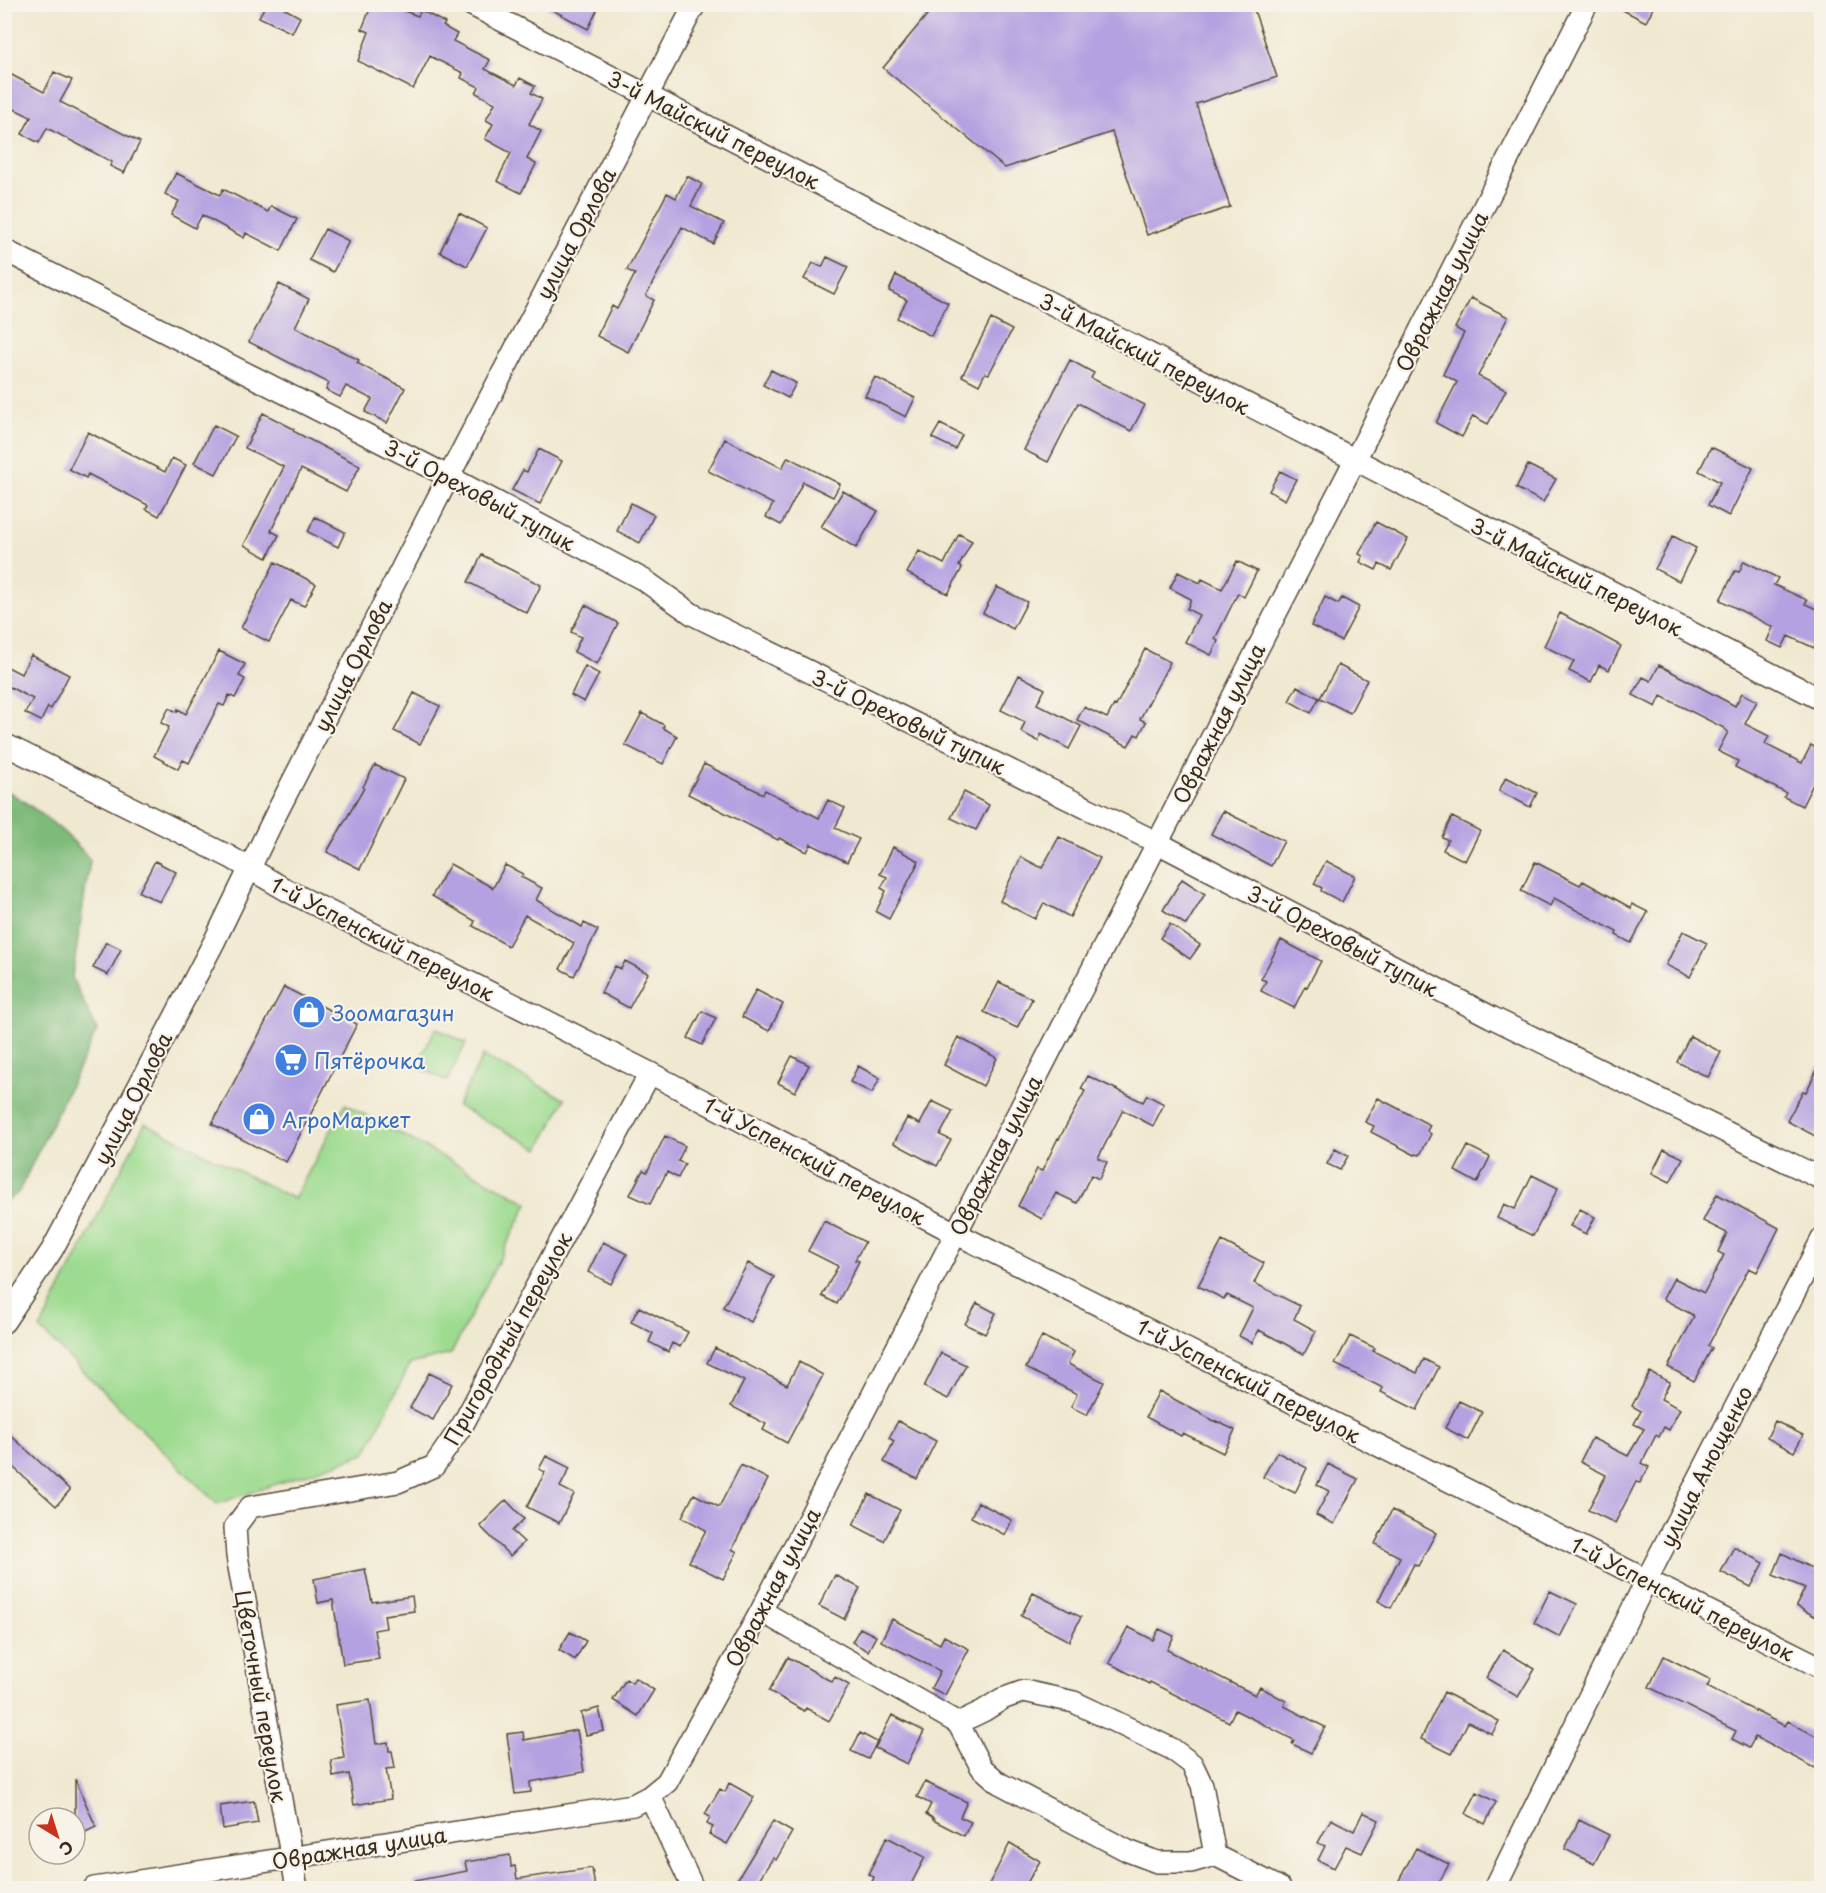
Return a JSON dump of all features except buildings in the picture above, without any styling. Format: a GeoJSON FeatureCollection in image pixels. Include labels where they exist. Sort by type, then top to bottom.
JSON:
{"type":"FeatureCollection","features":[{"type":"Feature","properties":{"kind":"street","name":"3-й Майский переулок"},"geometry":{"type":"LineString","coordinates":[[470,4],[649,94],[1354,462],[1821,700]]}},
{"type":"Feature","properties":{"kind":"street","name":"улица Орлова"},"geometry":{"type":"LineString","coordinates":[[4,1322],[52,1250],[214,942],[274,818],[694,4]]}},
{"type":"Feature","properties":{"kind":"street","name":"Овражная улица"},"geometry":{"type":"LineString","coordinates":[[94,1888],[633,1805],[650,1796],[667,1782],[761,1611],[1354,462],[1587,4]]}},
{"type":"Feature","properties":{"kind":"street","name":"3-й Ореховый тупик"},"geometry":{"type":"LineString","coordinates":[[4,250],[432,468],[644,580],[692,614],[1156,842],[1491,1017],[1821,1179]]}},
{"type":"Feature","properties":{"kind":"street","name":"1-й Успенский переулок"},"geometry":{"type":"LineString","coordinates":[[4,744],[230,857],[307,901],[650,1073],[955,1233],[1821,1668]]}},
{"type":"Feature","properties":{"kind":"street","name":"Пригородный переулок"},"geometry":{"type":"LineString","coordinates":[[250,1507],[398,1482],[434,1466],[463,1424],[650,1073]]}},
{"type":"Feature","properties":{"kind":"street","name":"улица Анощенко"},"geometry":{"type":"LineString","coordinates":[[1495,1888],[1647,1579],[1821,1239]]}},
{"type":"Feature","properties":{"kind":"street","name":"Цветочный переулок"},"geometry":{"type":"LineString","coordinates":[[250,1507],[235,1527],[237,1556],[297,1888]]}},
{"type":"Feature","properties":{"kind":"street"},"geometry":{"type":"LineString","coordinates":[[761,1611],[958,1723],[981,1767],[999,1783],[1128,1851],[1157,1862],[1191,1862],[1215,1855],[1280,1888]]}},
{"type":"Feature","properties":{"kind":"street"},"geometry":{"type":"LineString","coordinates":[[958,1723],[983,1712],[1002,1699],[1024,1691],[1074,1702],[1172,1749],[1192,1764],[1202,1785],[1215,1855]]}},
{"type":"Feature","properties":{"kind":"street"},"geometry":{"type":"LineString","coordinates":[[650,1796],[693,1888]]}},
{"type":"Feature","properties":{"kind":"green space"},"geometry":{"type":"Polygon","coordinates":[[[4,789],[50,821],[90,860],[72,978],[97,1030],[18,1193],[5,1202],[4,789]]]}},
{"type":"Feature","properties":{"kind":"green space"},"geometry":{"type":"Polygon","coordinates":[[[436,1028],[466,1043],[447,1081],[416,1066],[436,1028]]]}},
{"type":"Feature","properties":{"kind":"green space"},"geometry":{"type":"Polygon","coordinates":[[[483,1056],[565,1099],[539,1149],[457,1106],[483,1056]]]}},
{"type":"Feature","properties":{"kind":"green space"},"geometry":{"type":"Polygon","coordinates":[[[345,1104],[528,1203],[451,1354],[410,1364],[365,1454],[217,1504],[40,1329],[145,1123],[294,1199],[345,1104]]]}},
{"type":"Feature","properties":{"kind":"place","name":"Зоомагазин"},"geometry":{"type":"Point","coordinates":[309,1012]}},
{"type":"Feature","properties":{"kind":"place","name":"Пятёрочка"},"geometry":{"type":"Point","coordinates":[291,1060]}},
{"type":"Feature","properties":{"kind":"place","name":"АгроМаркет"},"geometry":{"type":"Point","coordinates":[259,1119]}}]}
